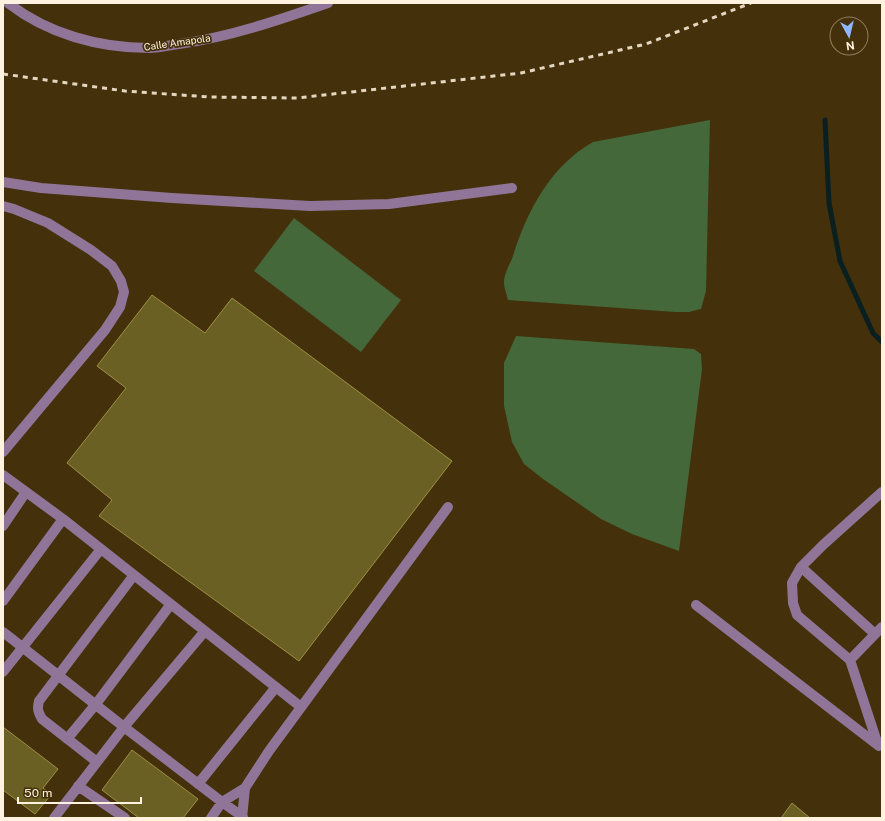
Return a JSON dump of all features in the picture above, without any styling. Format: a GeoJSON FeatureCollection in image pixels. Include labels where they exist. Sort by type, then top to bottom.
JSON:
{"type":"FeatureCollection","features":[{"type":"Feature","properties":{"kind":"street","name":"Calle Amapola"},"geometry":{"type":"LineString","coordinates":[[8,3],[19,12],[66,35],[110,46],[151,48],[203,41],[277,21],[328,3]]}},
{"type":"Feature","properties":{"kind":"street"},"geometry":{"type":"LineString","coordinates":[[3,182],[41,188],[310,206],[388,204],[512,188]]}},
{"type":"Feature","properties":{"kind":"street"},"geometry":{"type":"LineString","coordinates":[[3,206],[48,222],[91,250],[112,266],[121,281],[124,292],[120,307],[105,330],[3,452]]}},
{"type":"Feature","properties":{"kind":"street"},"geometry":{"type":"LineString","coordinates":[[3,475],[101,549],[301,707]]}},
{"type":"Feature","properties":{"kind":"street"},"geometry":{"type":"LineString","coordinates":[[3,526],[26,492]]}},
{"type":"Feature","properties":{"kind":"street"},"geometry":{"type":"LineString","coordinates":[[880,747],[850,660],[797,615],[792,603],[792,583],[801,568],[823,545],[882,492]]}},
{"type":"Feature","properties":{"kind":"street"},"geometry":{"type":"LineString","coordinates":[[211,818],[222,802],[245,788],[269,751],[448,508]]}},
{"type":"Feature","properties":{"kind":"street"},"geometry":{"type":"LineString","coordinates":[[3,601],[62,519]]}},
{"type":"Feature","properties":{"kind":"street"},"geometry":{"type":"LineString","coordinates":[[3,672],[101,549]]}},
{"type":"Feature","properties":{"kind":"street"},"geometry":{"type":"LineString","coordinates":[[801,568],[879,630],[850,660]]}},
{"type":"Feature","properties":{"kind":"street"},"geometry":{"type":"LineString","coordinates":[[97,762],[42,719],[38,712],[39,701],[134,575]]}},
{"type":"Feature","properties":{"kind":"street"},"geometry":{"type":"LineString","coordinates":[[67,739],[96,704],[171,604]]}},
{"type":"Feature","properties":{"kind":"street"},"geometry":{"type":"LineString","coordinates":[[696,605],[880,747]]}},
{"type":"Feature","properties":{"kind":"street"},"geometry":{"type":"LineString","coordinates":[[54,818],[124,727],[205,631]]}},
{"type":"Feature","properties":{"kind":"street"},"geometry":{"type":"LineString","coordinates":[[3,632],[242,817]]}},
{"type":"Feature","properties":{"kind":"street"},"geometry":{"type":"LineString","coordinates":[[198,784],[276,687]]}},
{"type":"Feature","properties":{"kind":"street"},"geometry":{"type":"LineString","coordinates":[[78,786],[125,818]]}},
{"type":"Feature","properties":{"kind":"street"},"geometry":{"type":"LineString","coordinates":[[242,817],[245,788]]}},
{"type":"Feature","properties":{"kind":"green space"},"geometry":{"type":"Polygon","coordinates":[[[710,120],[706,291],[701,309],[689,312],[675,312],[508,300],[504,279],[532,208],[552,177],[564,164],[593,142],[710,120]]]}},
{"type":"Feature","properties":{"kind":"green space"},"geometry":{"type":"Polygon","coordinates":[[[294,218],[401,300],[361,352],[254,271],[294,218]]]}},
{"type":"Feature","properties":{"kind":"green space"},"geometry":{"type":"Polygon","coordinates":[[[516,336],[694,349],[701,354],[702,369],[679,551],[632,534],[601,519],[524,464],[512,442],[504,406],[504,363],[516,336]]]}},
{"type":"Feature","properties":{"kind":"building"},"geometry":{"type":"Polygon","coordinates":[[[152,295],[205,333],[232,298],[452,461],[299,661],[99,516],[112,500],[67,463],[126,388],[97,366],[152,295]]]}},
{"type":"Feature","properties":{"kind":"building"},"geometry":{"type":"Polygon","coordinates":[[[3,727],[58,769],[43,788],[51,795],[35,814],[3,790],[3,727]]]}},
{"type":"Feature","properties":{"kind":"building"},"geometry":{"type":"Polygon","coordinates":[[[132,750],[198,799],[183,818],[139,818],[102,790],[132,750]]]}},
{"type":"Feature","properties":{"kind":"building"},"geometry":{"type":"Polygon","coordinates":[[[792,803],[810,818],[781,818],[792,803]]]}},
{"type":"Feature","properties":{"kind":"waterway"},"geometry":{"type":"LineString","coordinates":[[825,120],[829,203],[840,261],[873,333],[882,342]]}},
{"type":"Feature","properties":{"kind":"railway"},"geometry":{"type":"LineString","coordinates":[[3,74],[125,91],[209,97],[297,98],[521,73],[646,44],[751,3]]}}]}
